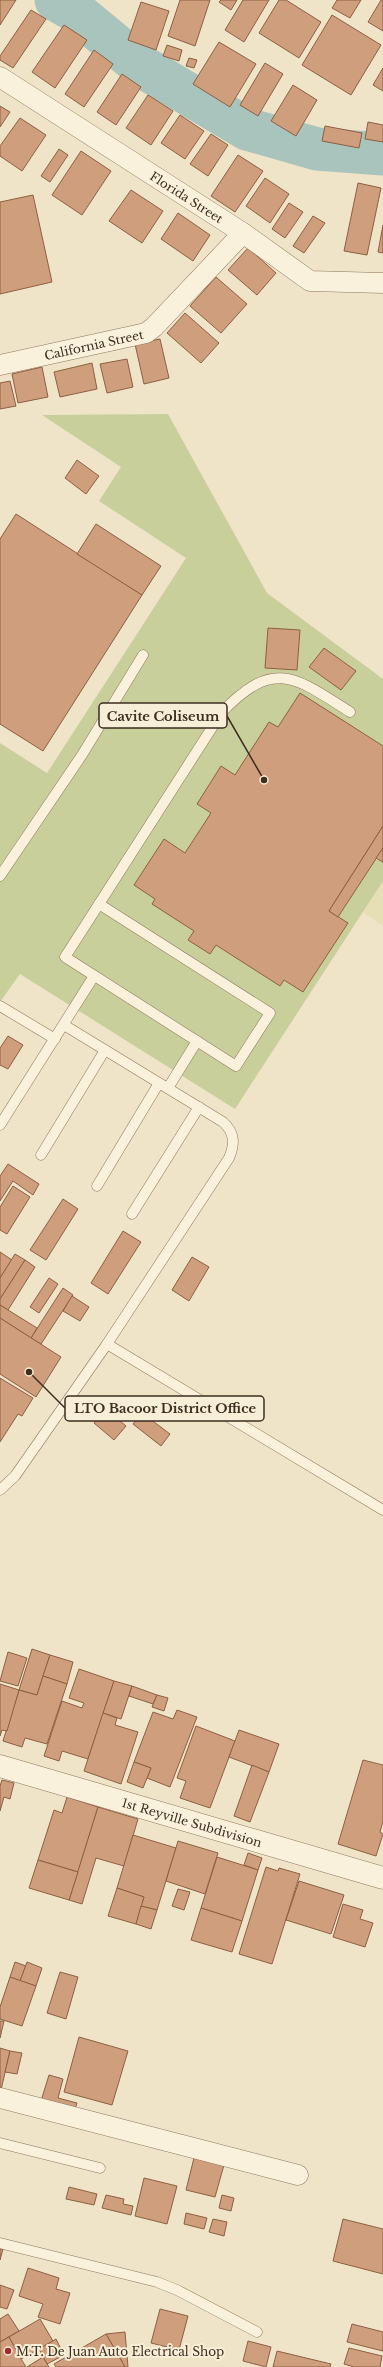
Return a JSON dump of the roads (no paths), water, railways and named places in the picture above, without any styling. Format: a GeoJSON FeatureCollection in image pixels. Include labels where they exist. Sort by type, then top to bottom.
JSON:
{"type":"FeatureCollection","features":[{"type":"Feature","properties":{"kind":"street","name":"Florida Street"},"geometry":{"type":"LineString","coordinates":[[0,77],[243,233],[310,281],[383,283]]}},
{"type":"Feature","properties":{"kind":"street","name":"California Street"},"geometry":{"type":"LineString","coordinates":[[0,366],[146,333],[154,327],[243,233]]}},
{"type":"Feature","properties":{"kind":"street","name":"1st Reyville Subdivision"},"geometry":{"type":"LineString","coordinates":[[0,1766],[383,1878]]}},
{"type":"Feature","properties":{"kind":"street"},"geometry":{"type":"LineString","coordinates":[[0,2098],[298,2175]]}},
{"type":"Feature","properties":{"kind":"lane"},"geometry":{"type":"LineString","coordinates":[[0,876],[82,755],[143,656]]}},
{"type":"Feature","properties":{"kind":"lane"},"geometry":{"type":"LineString","coordinates":[[99,904],[270,1013],[236,1066],[65,957],[222,712],[240,694],[259,681],[279,677],[304,685],[350,712]]}},
{"type":"Feature","properties":{"kind":"lane"},"geometry":{"type":"LineString","coordinates":[[0,1125],[94,976]]}},
{"type":"Feature","properties":{"kind":"lane"},"geometry":{"type":"LineString","coordinates":[[0,1006],[55,1039]]}},
{"type":"Feature","properties":{"kind":"lane"},"geometry":{"type":"LineString","coordinates":[[0,1490],[15,1476],[107,1344],[232,1152],[234,1138],[228,1127],[199,1107],[64,1025]]}},
{"type":"Feature","properties":{"kind":"lane"},"geometry":{"type":"LineString","coordinates":[[97,1186],[163,1086],[197,1041]]}},
{"type":"Feature","properties":{"kind":"lane"},"geometry":{"type":"LineString","coordinates":[[41,1155],[106,1050]]}},
{"type":"Feature","properties":{"kind":"lane"},"geometry":{"type":"LineString","coordinates":[[132,1214],[199,1107]]}},
{"type":"Feature","properties":{"kind":"lane"},"geometry":{"type":"LineString","coordinates":[[107,1344],[383,1510]]}},
{"type":"Feature","properties":{"kind":"lane"},"geometry":{"type":"LineString","coordinates":[[0,2143],[100,2168]]}},
{"type":"Feature","properties":{"kind":"lane"},"geometry":{"type":"LineString","coordinates":[[0,2243],[157,2282],[177,2290],[257,2332]]}},
{"type":"Feature","properties":{"kind":"waterway"},"geometry":{"type":"LineString","coordinates":[[56,0],[72,9],[141,66],[247,129],[317,149],[383,154]]}},
{"type":"Feature","properties":{"kind":"place","name":"Cavite Coliseum"},"geometry":{"type":"Point","coordinates":[264,780]}},
{"type":"Feature","properties":{"kind":"place","name":"LTO Bacoor District Office"},"geometry":{"type":"Point","coordinates":[29,1372]}},
{"type":"Feature","properties":{"kind":"place","name":"M.T. De Juan Auto Electrical Shop"},"geometry":{"type":"Point","coordinates":[8,2351]}}]}
